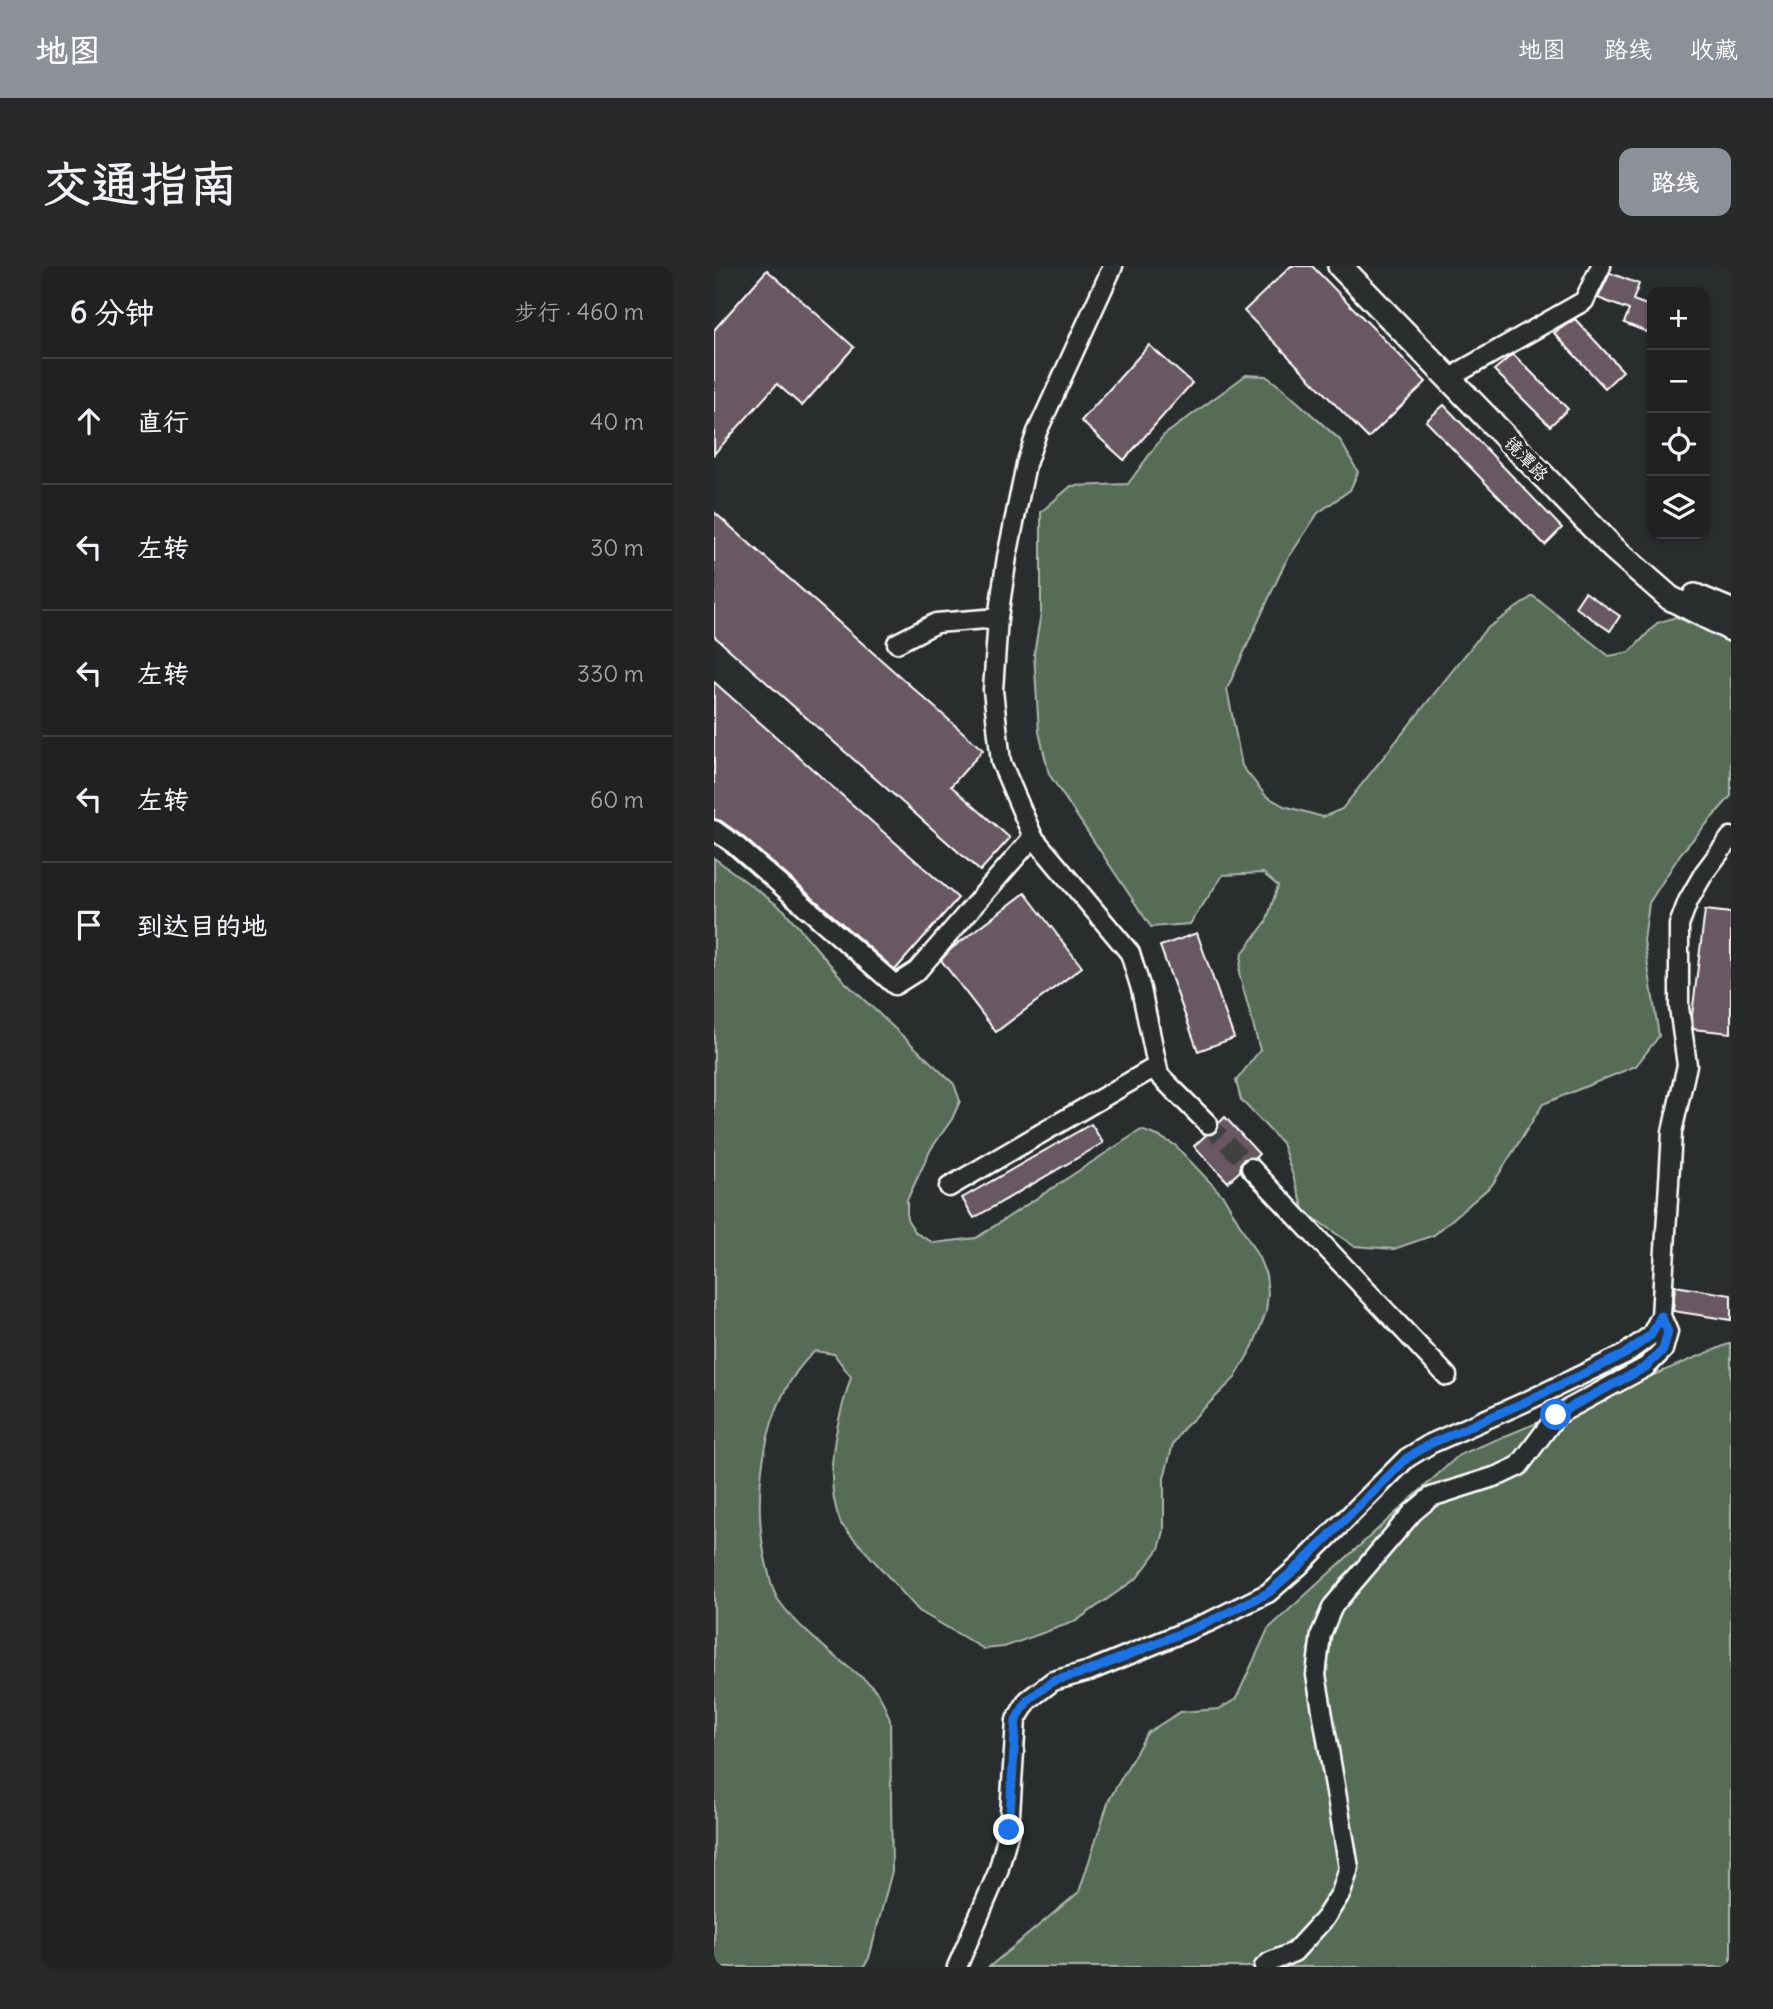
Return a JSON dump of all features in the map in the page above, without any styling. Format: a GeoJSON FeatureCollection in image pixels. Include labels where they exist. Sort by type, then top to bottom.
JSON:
{"type":"FeatureCollection","features":[{"type":"Feature","properties":{"kind":"main road","name":"镜潭路"},"geometry":{"type":"LineString","coordinates":[[1340,266],[1613,548],[1670,598],[1731,629]]}},
{"type":"Feature","properties":{"kind":"main road","name":"镜潭路"},"geometry":{"type":"LineString","coordinates":[[1360,266],[1622,541],[1679,590],[1731,611]]}},
{"type":"Feature","properties":{"kind":"street"},"geometry":{"type":"LineString","coordinates":[[1113,266],[1037,432],[1026,464],[998,618],[993,690],[1001,762],[1033,836],[1130,953],[1141,989],[1159,1075],[1208,1124]]}},
{"type":"Feature","properties":{"kind":"street"},"geometry":{"type":"LineString","coordinates":[[1461,371],[1584,301],[1601,266]]}},
{"type":"Feature","properties":{"kind":"street"},"geometry":{"type":"LineString","coordinates":[[897,643],[936,623],[998,618]]}},
{"type":"Feature","properties":{"kind":"street"},"geometry":{"type":"LineString","coordinates":[[714,830],[735,845],[895,985],[917,971],[1033,836]]}},
{"type":"Feature","properties":{"kind":"street"},"geometry":{"type":"LineString","coordinates":[[957,1967],[998,1872],[1009,1830],[1016,1720],[1028,1700],[1053,1681],[1089,1671],[1199,1626],[1268,1593],[1299,1566],[1407,1458],[1430,1444],[1625,1354],[1651,1335],[1661,1316],[1672,1132],[1687,1066],[1679,1007],[1679,925],[1688,901],[1704,873],[1731,837]]}},
{"type":"Feature","properties":{"kind":"street"},"geometry":{"type":"LineString","coordinates":[[949,1188],[1157,1066]]}},
{"type":"Feature","properties":{"kind":"street"},"geometry":{"type":"LineString","coordinates":[[1251,1168],[1447,1376]]}},
{"type":"Feature","properties":{"kind":"street"},"geometry":{"type":"LineString","coordinates":[[1264,1967],[1294,1952],[1325,1918],[1341,1893],[1349,1868],[1316,1675],[1320,1641],[1332,1606],[1413,1512],[1430,1497],[1500,1475],[1519,1466],[1556,1415],[1646,1367],[1663,1350],[1668,1332],[1661,1316]]}},
{"type":"Feature","properties":{"kind":"green space"},"geometry":{"type":"Polygon","coordinates":[[[1246,375],[1266,376],[1282,388],[1340,440],[1358,472],[1350,490],[1318,513],[1285,563],[1227,689],[1242,766],[1266,796],[1284,806],[1323,817],[1342,809],[1485,630],[1533,596],[1609,656],[1630,652],[1657,623],[1676,617],[1731,641],[1731,796],[1681,853],[1649,903],[1644,941],[1659,1036],[1636,1066],[1543,1104],[1492,1185],[1434,1235],[1394,1249],[1354,1246],[1305,1212],[1282,1143],[1241,1100],[1236,1081],[1260,1050],[1239,973],[1242,954],[1266,922],[1278,886],[1263,873],[1223,875],[1190,924],[1151,927],[1049,774],[1039,732],[1034,654],[1041,613],[1041,512],[1071,486],[1128,484],[1163,436],[1246,375]]]}},
{"type":"Feature","properties":{"kind":"green space"},"geometry":{"type":"Polygon","coordinates":[[[714,858],[784,910],[845,982],[954,1084],[960,1101],[952,1119],[931,1149],[907,1200],[907,1219],[916,1233],[934,1243],[976,1238],[1141,1130],[1175,1145],[1224,1197],[1266,1275],[1266,1312],[1253,1346],[1235,1378],[1183,1429],[1173,1444],[1164,1478],[1164,1531],[1159,1549],[1137,1578],[1076,1621],[1004,1647],[984,1649],[919,1611],[841,1524],[832,1488],[833,1450],[851,1377],[834,1354],[815,1351],[797,1371],[783,1395],[772,1422],[761,1481],[762,1540],[773,1589],[779,1601],[803,1628],[873,1687],[890,1720],[892,1871],[869,1958],[864,1967],[714,1967],[714,858]]]}},
{"type":"Feature","properties":{"kind":"green space"},"geometry":{"type":"Polygon","coordinates":[[[1731,1343],[1731,1967],[989,1967],[1079,1892],[1109,1800],[1147,1733],[1180,1712],[1219,1709],[1236,1699],[1268,1629],[1459,1455],[1731,1343]]]}},
{"type":"Feature","properties":{"kind":"building"},"geometry":{"type":"Polygon","coordinates":[[[1291,266],[1312,266],[1426,382],[1368,438],[1244,311],[1291,266]]]}},
{"type":"Feature","properties":{"kind":"building"},"geometry":{"type":"Polygon","coordinates":[[[767,270],[854,347],[802,406],[777,384],[714,454],[714,330],[767,270]]]}},
{"type":"Feature","properties":{"kind":"building"},"geometry":{"type":"Polygon","coordinates":[[[1610,273],[1639,284],[1633,300],[1647,305],[1647,332],[1624,323],[1629,310],[1598,298],[1610,273]]]}},
{"type":"Feature","properties":{"kind":"building"},"geometry":{"type":"Polygon","coordinates":[[[1575,319],[1623,371],[1605,388],[1554,333],[1575,319]]]}},
{"type":"Feature","properties":{"kind":"building"},"geometry":{"type":"Polygon","coordinates":[[[1149,345],[1192,383],[1124,460],[1081,421],[1149,345]]]}},
{"type":"Feature","properties":{"kind":"building"},"geometry":{"type":"Polygon","coordinates":[[[1513,354],[1568,409],[1550,426],[1494,370],[1513,354]]]}},
{"type":"Feature","properties":{"kind":"building"},"geometry":{"type":"Polygon","coordinates":[[[1444,405],[1562,528],[1545,545],[1426,421],[1444,405]]]}},
{"type":"Feature","properties":{"kind":"building"},"geometry":{"type":"Polygon","coordinates":[[[714,512],[983,750],[951,786],[1010,838],[980,871],[714,636],[714,512]]]}},
{"type":"Feature","properties":{"kind":"building"},"geometry":{"type":"Polygon","coordinates":[[[1585,592],[1620,616],[1610,631],[1575,607],[1585,592]]]}},
{"type":"Feature","properties":{"kind":"building"},"geometry":{"type":"Polygon","coordinates":[[[714,682],[958,898],[895,970],[742,836],[714,819],[714,682]]]}},
{"type":"Feature","properties":{"kind":"building"},"geometry":{"type":"Polygon","coordinates":[[[1025,893],[1082,967],[996,1032],[941,960],[951,949],[1025,893]]]}},
{"type":"Feature","properties":{"kind":"building"},"geometry":{"type":"Polygon","coordinates":[[[1705,910],[1731,913],[1731,1033],[1693,1029],[1692,1015],[1705,910]]]}},
{"type":"Feature","properties":{"kind":"building"},"geometry":{"type":"Polygon","coordinates":[[[1197,933],[1234,1038],[1198,1051],[1160,946],[1197,933]]]}},
{"type":"Feature","properties":{"kind":"building"},"geometry":{"type":"Polygon","coordinates":[[[1225,1117],[1259,1154],[1255,1158],[1244,1159],[1240,1164],[1240,1171],[1228,1182],[1194,1146],[1206,1135],[1215,1132],[1225,1117]]]}},
{"type":"Feature","properties":{"kind":"building"},"geometry":{"type":"Polygon","coordinates":[[[1091,1124],[1103,1143],[974,1218],[962,1198],[1091,1124]]]}},
{"type":"Feature","properties":{"kind":"building"},"geometry":{"type":"Polygon","coordinates":[[[1675,1286],[1731,1295],[1731,1320],[1673,1311],[1675,1286]]]}},
{"type":"Feature","properties":{"kind":"tunnel"},"geometry":{"type":"LineString","coordinates":[[1208,1124],[1251,1168]]}},
{"type":"Feature","properties":{"kind":"route"},"geometry":{"type":"LineString","coordinates":[[1009,1830],[1016,1720],[1028,1700],[1053,1681],[1089,1671],[1211,1621],[1268,1593],[1299,1566],[1407,1458],[1430,1444],[1625,1354],[1651,1335],[1661,1316],[1668,1332],[1663,1350],[1646,1367],[1556,1415]]}}]}
